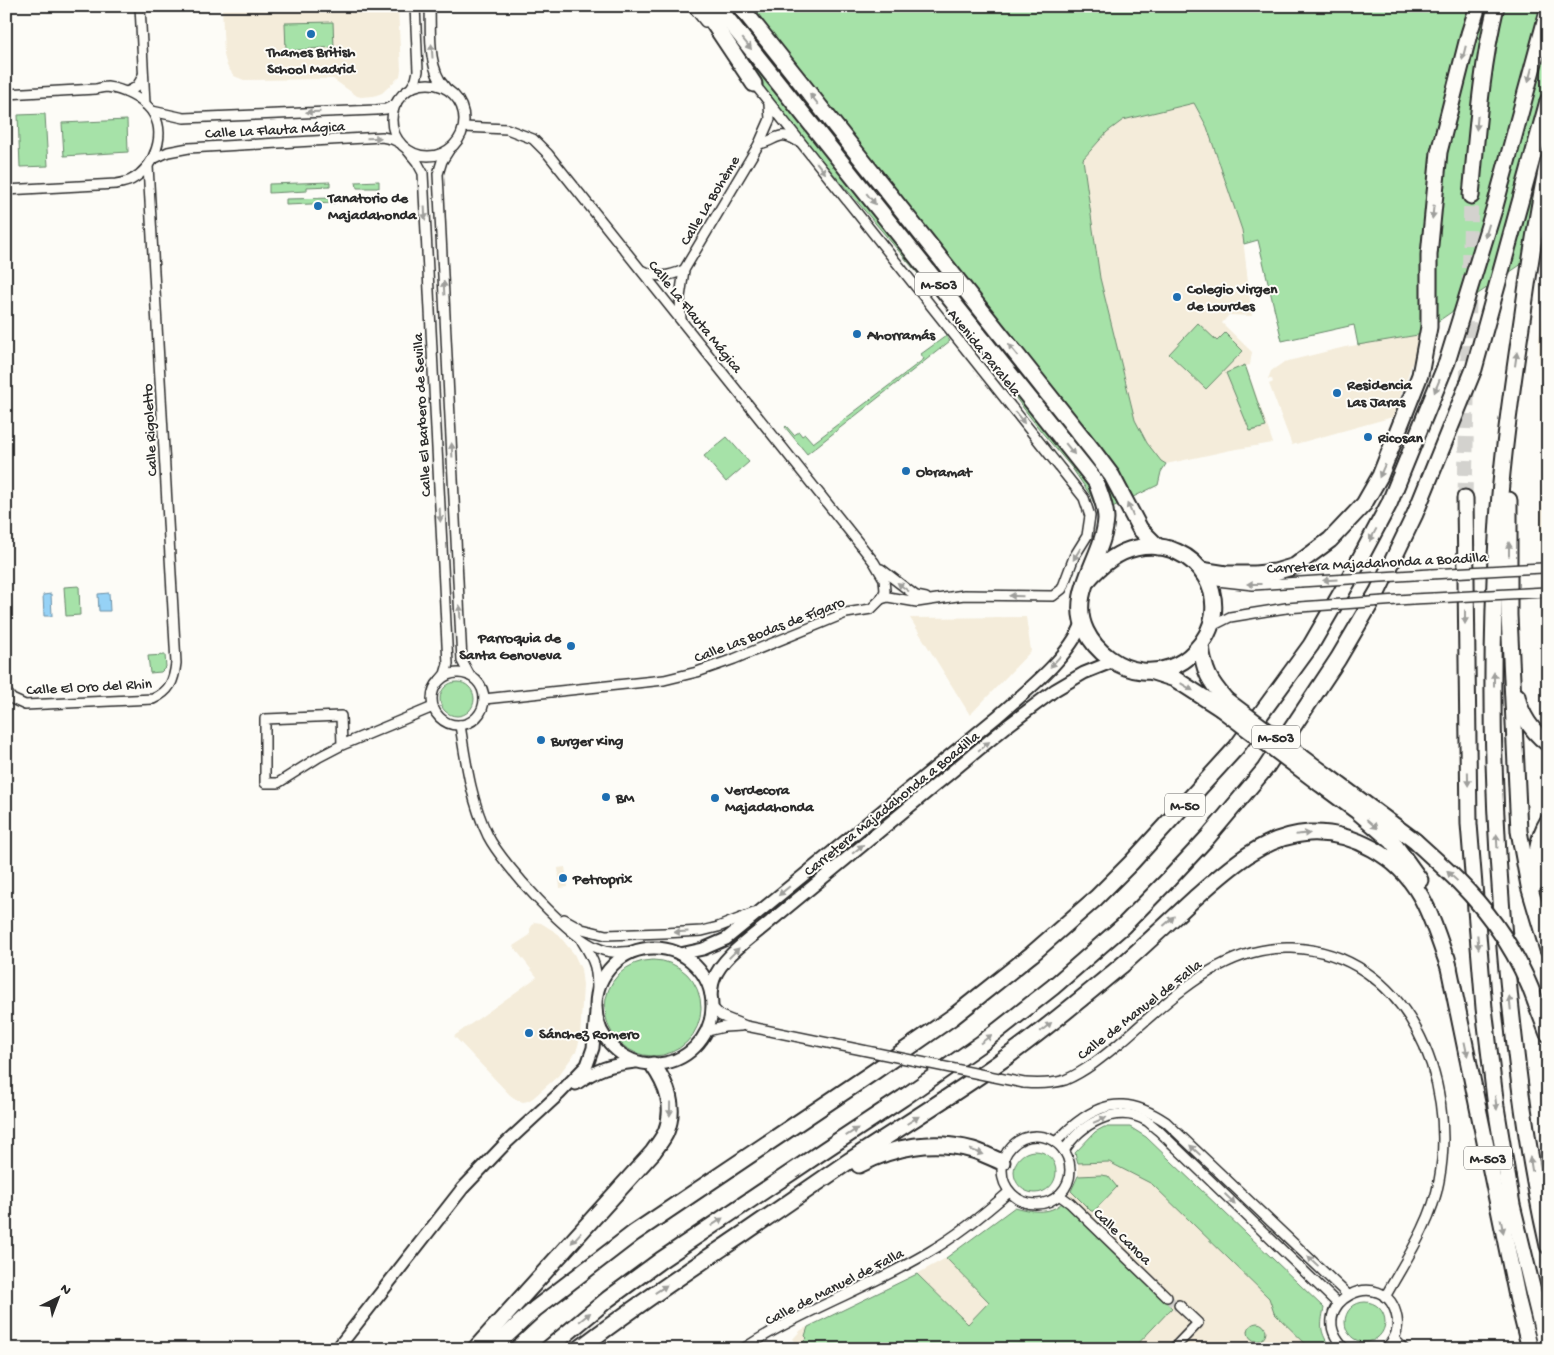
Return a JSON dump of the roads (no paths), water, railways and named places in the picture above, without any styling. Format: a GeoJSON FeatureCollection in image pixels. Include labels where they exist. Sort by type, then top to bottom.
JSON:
{"type":"FeatureCollection","features":[{"type":"Feature","properties":{"kind":"highway"},"geometry":{"type":"LineString","coordinates":[[702,6],[754,84]]}},
{"type":"Feature","properties":{"kind":"highway","name":"M-503"},"geometry":{"type":"LineString","coordinates":[[717,6],[1096,482],[1106,518],[1103,537],[1080,602],[1082,623],[1093,643],[1103,654],[1133,670],[1152,672],[1175,680],[1223,704],[1323,779],[1415,842],[1458,881],[1498,929],[1528,979],[1548,1034]]}},
{"type":"Feature","properties":{"kind":"highway","name":"M-503"},"geometry":{"type":"LineString","coordinates":[[740,6],[1094,452],[1112,476],[1140,529],[1158,547]]}},
{"type":"Feature","properties":{"kind":"highway"},"geometry":{"type":"LineString","coordinates":[[1204,575],[1255,574],[1274,572],[1295,566],[1330,540],[1364,504],[1380,476],[1420,375],[1430,327],[1429,255],[1439,152],[1468,34],[1478,6]]}},
{"type":"Feature","properties":{"kind":"highway"},"geometry":{"type":"LineString","coordinates":[[1471,196],[1478,111],[1489,37],[1496,6]]}},
{"type":"Feature","properties":{"kind":"highway","name":"M-50"},"geometry":{"type":"LineString","coordinates":[[492,1349],[535,1309],[634,1233],[875,1072],[954,1016],[1032,954],[1096,898],[1132,863],[1236,748],[1311,645],[1389,504],[1446,362],[1494,206],[1548,11]]}},
{"type":"Feature","properties":{"kind":"highway","name":"M-50"},"geometry":{"type":"LineString","coordinates":[[548,1349],[608,1299],[661,1260],[982,1043],[1053,987],[1123,926],[1169,880],[1265,769],[1338,659],[1378,591],[1415,514],[1474,369],[1548,101]]}},
{"type":"Feature","properties":{"kind":"highway"},"geometry":{"type":"LineString","coordinates":[[1548,162],[1539,206],[1509,408],[1497,536],[1494,659],[1494,784],[1500,906],[1522,1102],[1536,1196],[1548,1246]]}},
{"type":"Feature","properties":{"kind":"highway"},"geometry":{"type":"LineString","coordinates":[[1509,408],[1509,615],[1519,831],[1529,886],[1548,950]]}},
{"type":"Feature","properties":{"kind":"highway"},"geometry":{"type":"LineString","coordinates":[[1464,498],[1469,824],[1484,1008],[1496,1107],[1512,1205],[1547,1349]]}},
{"type":"Feature","properties":{"kind":"highway","name":"M-503"},"geometry":{"type":"LineString","coordinates":[[1087,581],[1116,555],[1135,548],[1158,547],[1184,556],[1204,575],[1213,591],[1212,626],[1200,646],[1183,661],[1169,668],[1152,672]]}},
{"type":"Feature","properties":{"kind":"highway"},"geometry":{"type":"LineString","coordinates":[[1509,615],[1519,706],[1526,721],[1540,738],[1548,744]]}},
{"type":"Feature","properties":{"kind":"highway","name":"M-503"},"geometry":{"type":"LineString","coordinates":[[1200,646],[1206,674],[1223,704]]}},
{"type":"Feature","properties":{"kind":"highway","name":"M-503"},"geometry":{"type":"LineString","coordinates":[[1323,779],[1392,841],[1412,867],[1426,891],[1440,926],[1516,1292],[1530,1349]]}},
{"type":"Feature","properties":{"kind":"highway"},"geometry":{"type":"LineString","coordinates":[[1548,821],[1536,856],[1535,883],[1548,931]]}},
{"type":"Feature","properties":{"kind":"highway"},"geometry":{"type":"LineString","coordinates":[[579,1349],[621,1316],[850,1160],[941,1103],[1038,1034],[1120,966],[1240,859],[1268,843],[1294,835],[1323,834],[1351,839],[1377,851],[1404,873],[1421,896],[1449,967]]}},
{"type":"Feature","properties":{"kind":"highway"},"geometry":{"type":"LineString","coordinates":[[476,1349],[653,1152],[666,1133],[670,1115],[670,1104],[665,1084],[653,1065]]}},
{"type":"Feature","properties":{"kind":"highway"},"geometry":{"type":"LineString","coordinates":[[742,1235],[876,1156],[904,1147],[949,1146],[973,1150],[1002,1162]]}},
{"type":"Feature","properties":{"kind":"street"},"geometry":{"type":"LineString","coordinates":[[140,6],[145,104]]}},
{"type":"Feature","properties":{"kind":"street"},"geometry":{"type":"LineString","coordinates":[[411,88],[416,80],[418,70],[415,6]]}},
{"type":"Feature","properties":{"kind":"street"},"geometry":{"type":"LineString","coordinates":[[430,6],[432,57],[438,80],[449,90],[457,98],[462,106],[465,116],[464,127],[462,136],[449,150],[440,155],[429,157],[408,151],[400,143],[392,124],[392,114],[402,95],[411,88],[420,85],[430,84],[449,90]]}},
{"type":"Feature","properties":{"kind":"street","name":"Avenida Paralela"},"geometry":{"type":"LineString","coordinates":[[692,6],[1084,498],[1090,516],[1087,536],[1074,557],[1062,589],[1053,596],[964,595],[930,599]]}},
{"type":"Feature","properties":{"kind":"street"},"geometry":{"type":"LineString","coordinates":[[126,92],[139,85],[144,72]]}},
{"type":"Feature","properties":{"kind":"street"},"geometry":{"type":"LineString","coordinates":[[6,94],[96,89],[105,86],[126,92],[145,104],[152,111]]}},
{"type":"Feature","properties":{"kind":"street","name":"Calle La Bohème"},"geometry":{"type":"LineString","coordinates":[[682,320],[680,296],[684,270],[759,144],[770,119],[768,102]]}},
{"type":"Feature","properties":{"kind":"street","name":"Calle La Flauta Mágica"},"geometry":{"type":"LineString","coordinates":[[152,111],[184,118],[376,110],[386,109],[396,104]]}},
{"type":"Feature","properties":{"kind":"street","name":"Calle Rigoletto"},"geometry":{"type":"LineString","coordinates":[[152,111],[157,122],[158,136],[151,163],[150,193],[176,663],[174,677],[167,691]]}},
{"type":"Feature","properties":{"kind":"street","name":"Calle La Flauta Mágica"},"geometry":{"type":"LineString","coordinates":[[464,127],[507,130],[532,139],[548,154],[878,568]]}},
{"type":"Feature","properties":{"kind":"street"},"geometry":{"type":"LineString","coordinates":[[759,144],[782,135],[789,136],[802,144]]}},
{"type":"Feature","properties":{"kind":"street","name":"Calle La Flauta Mágica"},"geometry":{"type":"LineString","coordinates":[[131,180],[168,152],[190,148],[382,138],[392,139],[400,143]]}},
{"type":"Feature","properties":{"kind":"street","name":"Calle El Barbero de Sevilla"},"geometry":{"type":"LineString","coordinates":[[449,150],[442,161],[438,180],[462,661],[470,676]]}},
{"type":"Feature","properties":{"kind":"street","name":"Calle El Barbero de Sevilla"},"geometry":{"type":"LineString","coordinates":[[408,151],[417,162],[423,174],[448,664],[445,674],[440,680]]}},
{"type":"Feature","properties":{"kind":"street"},"geometry":{"type":"LineString","coordinates":[[6,190],[116,184],[131,180],[140,181],[145,184],[150,193]]}},
{"type":"Feature","properties":{"kind":"street"},"geometry":{"type":"LineString","coordinates":[[639,268],[653,276],[669,276],[684,270]]}},
{"type":"Feature","properties":{"kind":"street","name":"Carretera Majadahonda a Boadilla"},"geometry":{"type":"LineString","coordinates":[[1204,575],[1253,585],[1545,567]]}},
{"type":"Feature","properties":{"kind":"street"},"geometry":{"type":"LineString","coordinates":[[878,568],[916,596],[930,599]]}},
{"type":"Feature","properties":{"kind":"street"},"geometry":{"type":"LineString","coordinates":[[878,568],[884,579],[885,591],[881,599]]}},
{"type":"Feature","properties":{"kind":"street"},"geometry":{"type":"LineString","coordinates":[[1212,626],[1230,616],[1286,608],[1547,592]]}},
{"type":"Feature","properties":{"kind":"street"},"geometry":{"type":"LineString","coordinates":[[881,599],[888,597],[917,602],[930,599]]}},
{"type":"Feature","properties":{"kind":"street","name":"Calle Las Bodas de Fígaro"},"geometry":{"type":"LineString","coordinates":[[484,699],[664,680],[697,672],[734,659],[846,613],[871,609],[881,599]]}},
{"type":"Feature","properties":{"kind":"street","name":"Carretera Majadahonda a Boadilla"},"geometry":{"type":"LineString","coordinates":[[680,954],[702,949],[726,939],[871,818],[998,716],[1036,683],[1072,641],[1082,623]]}},
{"type":"Feature","properties":{"kind":"street","name":"Carretera Majadahonda a Boadilla"},"geometry":{"type":"LineString","coordinates":[[711,994],[714,980],[720,967],[736,950],[1006,727],[1054,690],[1084,673],[1114,661]]}},
{"type":"Feature","properties":{"kind":"street"},"geometry":{"type":"LineString","coordinates":[[455,674],[470,676],[480,686],[484,699],[480,714],[467,723],[460,725],[451,724],[444,720],[433,707],[433,693],[440,680],[455,674]]}},
{"type":"Feature","properties":{"kind":"street","name":"Calle El Oro del Rhin"},"geometry":{"type":"LineString","coordinates":[[9,696],[25,705],[153,699],[167,691]]}},
{"type":"Feature","properties":{"kind":"street"},"geometry":{"type":"LineString","coordinates":[[342,745],[341,716],[265,720],[266,783],[278,783],[342,745],[433,707]]}},
{"type":"Feature","properties":{"kind":"street"},"geometry":{"type":"LineString","coordinates":[[460,725],[473,798],[488,836],[511,869],[550,911],[581,939],[598,949],[614,953],[649,948],[665,949],[680,954],[694,964],[705,978],[711,994],[711,1019],[706,1032],[697,1045],[685,1056],[670,1063],[653,1065],[635,1062],[613,1065],[595,1071],[560,1094]]}},
{"type":"Feature","properties":{"kind":"street"},"geometry":{"type":"LineString","coordinates":[[550,911],[582,929],[606,934],[702,931],[718,927],[761,910]]}},
{"type":"Feature","properties":{"kind":"street"},"geometry":{"type":"LineString","coordinates":[[337,1349],[414,1248],[462,1189],[506,1143],[560,1094],[587,1065],[593,1048],[597,972],[593,959],[581,939]]}},
{"type":"Feature","properties":{"kind":"street","name":"Calle de Manuel de Falla"},"geometry":{"type":"LineString","coordinates":[[712,1007],[721,1016],[746,1026],[1024,1084],[1044,1084],[1063,1080],[1078,1074],[1102,1057],[1192,982],[1218,966],[1238,957],[1262,950],[1291,948],[1320,952],[1346,961],[1369,975],[1392,994],[1412,1020],[1426,1047],[1436,1076],[1442,1103],[1444,1133],[1439,1184],[1431,1209],[1420,1233],[1385,1297]]}},
{"type":"Feature","properties":{"kind":"street"},"geometry":{"type":"LineString","coordinates":[[596,994],[604,976],[617,961],[634,951]]}},
{"type":"Feature","properties":{"kind":"street"},"geometry":{"type":"LineString","coordinates":[[596,1012],[600,1028],[608,1043],[620,1054],[635,1062]]}},
{"type":"Feature","properties":{"kind":"street","name":"Calle de Manuel de Falla"},"geometry":{"type":"LineString","coordinates":[[706,1032],[746,1026]]}},
{"type":"Feature","properties":{"kind":"street"},"geometry":{"type":"LineString","coordinates":[[1055,1142],[1078,1121],[1106,1106],[1133,1105],[1151,1112],[1166,1122],[1348,1295]]}},
{"type":"Feature","properties":{"kind":"street"},"geometry":{"type":"LineString","coordinates":[[1064,1151],[1085,1127],[1101,1119],[1112,1115],[1130,1115],[1146,1121],[1159,1131],[1338,1304]]}},
{"type":"Feature","properties":{"kind":"street"},"geometry":{"type":"LineString","coordinates":[[1045,1137],[1055,1142],[1064,1151],[1070,1170],[1069,1178],[1062,1193],[1053,1201],[1041,1205],[1029,1204],[1018,1200],[1009,1192],[1002,1178],[1002,1162],[1010,1148],[1023,1138],[1045,1137]]}},
{"type":"Feature","properties":{"kind":"street","name":"Calle de Manuel de Falla"},"geometry":{"type":"LineString","coordinates":[[743,1349],[805,1314],[930,1251],[966,1227],[1009,1192]]}},
{"type":"Feature","properties":{"kind":"street","name":"Calle Canoa"},"geometry":{"type":"LineString","coordinates":[[1062,1193],[1070,1203],[1168,1296]]}},
{"type":"Feature","properties":{"kind":"street"},"geometry":{"type":"LineString","coordinates":[[1345,1349],[1336,1338],[1332,1323],[1334,1313],[1338,1304],[1348,1295],[1367,1290],[1377,1292],[1385,1297],[1392,1304],[1396,1312],[1397,1330],[1394,1339],[1385,1349]]}},
{"type":"Feature","properties":{"kind":"street"},"geometry":{"type":"LineString","coordinates":[[1173,1349],[1198,1323],[1179,1306]]}},
{"type":"Feature","properties":{"kind":"street"},"geometry":{"type":"LineString","coordinates":[[1168,1349],[1194,1321]]}},
{"type":"Feature","properties":{"kind":"street"},"geometry":{"type":"LineString","coordinates":[[1394,1339],[1404,1349]]}},
{"type":"Feature","properties":{"kind":"water"},"geometry":{"type":"Polygon","coordinates":[[[109,593],[110,611],[99,611],[98,594],[109,593]]]}},
{"type":"Feature","properties":{"kind":"water"},"geometry":{"type":"Polygon","coordinates":[[[51,594],[52,616],[44,616],[43,595],[51,594]]]}},
{"type":"Feature","properties":{"kind":"tunnel"},"geometry":{"type":"LineString","coordinates":[[1465,498],[1471,196]]}},
{"type":"Feature","properties":{"kind":"tunnel"},"geometry":{"type":"LineString","coordinates":[[1167,1297],[1178,1308]]}},
{"type":"Feature","properties":{"kind":"place","name":"Thames British School Madrid"},"geometry":{"type":"Point","coordinates":[311,34]}},
{"type":"Feature","properties":{"kind":"place","name":"Tanatorio de Majadahonda"},"geometry":{"type":"Point","coordinates":[318,206]}},
{"type":"Feature","properties":{"kind":"place","name":"Colegio Virgen de Lourdes"},"geometry":{"type":"Point","coordinates":[1177,297]}},
{"type":"Feature","properties":{"kind":"place","name":"Ahorramás"},"geometry":{"type":"Point","coordinates":[857,334]}},
{"type":"Feature","properties":{"kind":"place","name":"Residencia Las Jaras"},"geometry":{"type":"Point","coordinates":[1337,393]}},
{"type":"Feature","properties":{"kind":"place","name":"Ricosan"},"geometry":{"type":"Point","coordinates":[1368,437]}},
{"type":"Feature","properties":{"kind":"place","name":"Obramat"},"geometry":{"type":"Point","coordinates":[906,471]}},
{"type":"Feature","properties":{"kind":"place","name":"Parroquia de Santa Genoveva"},"geometry":{"type":"Point","coordinates":[571,646]}},
{"type":"Feature","properties":{"kind":"place","name":"Burger King"},"geometry":{"type":"Point","coordinates":[541,740]}},
{"type":"Feature","properties":{"kind":"place","name":"BM"},"geometry":{"type":"Point","coordinates":[606,797]}},
{"type":"Feature","properties":{"kind":"place","name":"Verdecora Majadahonda"},"geometry":{"type":"Point","coordinates":[715,798]}},
{"type":"Feature","properties":{"kind":"place","name":"Petroprix"},"geometry":{"type":"Point","coordinates":[563,878]}},
{"type":"Feature","properties":{"kind":"place","name":"Sánchez Romero"},"geometry":{"type":"Point","coordinates":[529,1033]}}]}
